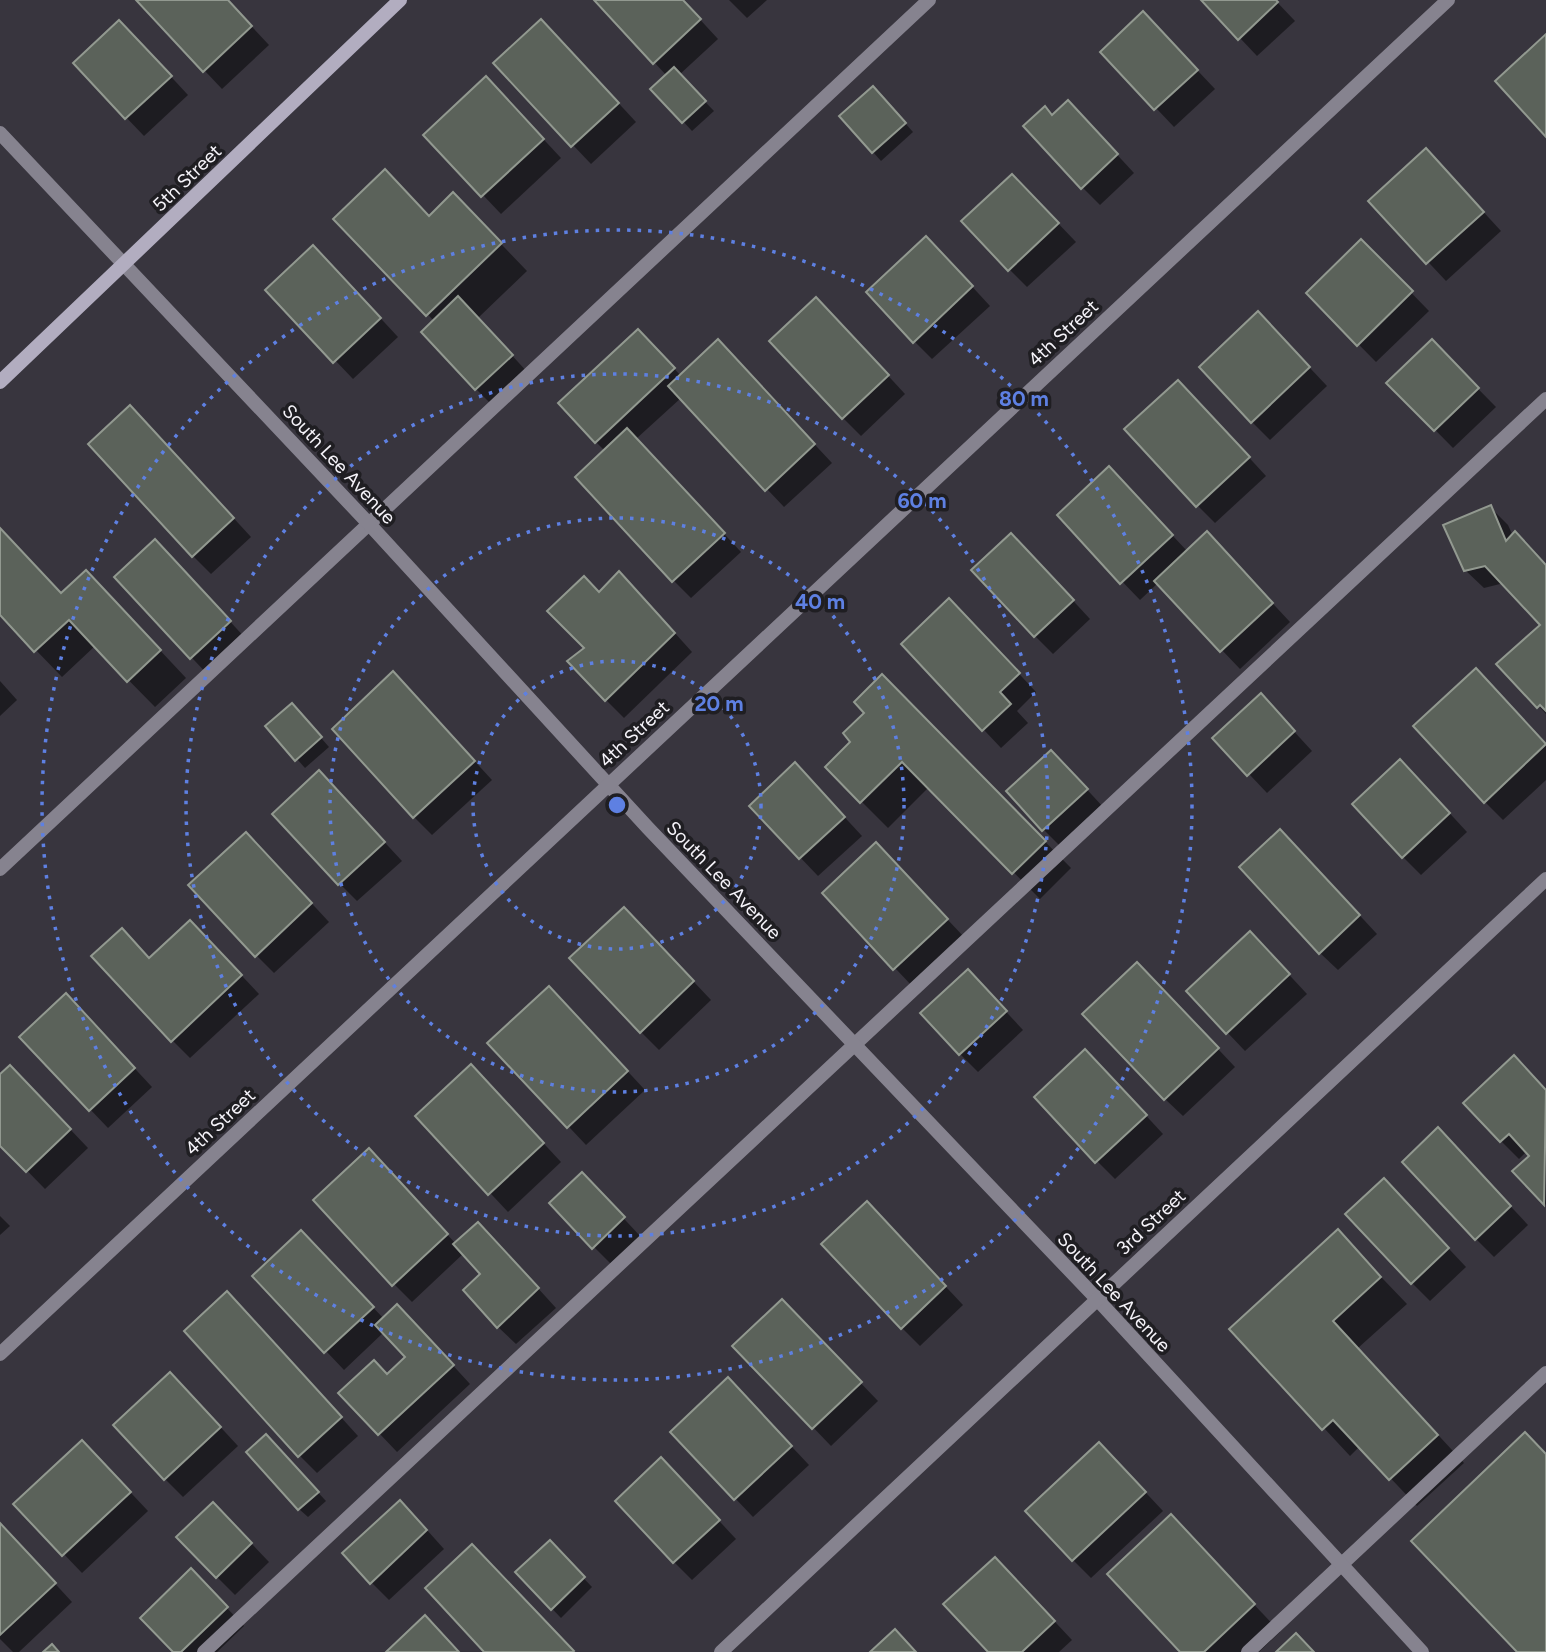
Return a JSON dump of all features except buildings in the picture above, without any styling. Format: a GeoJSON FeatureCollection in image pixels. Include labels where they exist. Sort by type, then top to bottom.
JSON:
{"type":"FeatureCollection","features":[{"type":"Feature","properties":{"kind":"street","name":"5th Street"},"geometry":{"type":"LineString","coordinates":[[0,382],[400,0]]}},
{"type":"Feature","properties":{"kind":"street"},"geometry":{"type":"LineString","coordinates":[[0,869],[929,0]]}},
{"type":"Feature","properties":{"kind":"street","name":"4th Street"},"geometry":{"type":"LineString","coordinates":[[0,1354],[1448,0]]}},
{"type":"Feature","properties":{"kind":"street","name":"South Lee Avenue"},"geometry":{"type":"LineString","coordinates":[[0,133],[370,525],[608,785],[1097,1299],[1422,1652]]}},
{"type":"Feature","properties":{"kind":"street"},"geometry":{"type":"LineString","coordinates":[[204,1652],[1546,399]]}},
{"type":"Feature","properties":{"kind":"street","name":"3rd Street"},"geometry":{"type":"LineString","coordinates":[[721,1652],[1546,879]]}},
{"type":"Feature","properties":{"kind":"street"},"geometry":{"type":"LineString","coordinates":[[1248,1652],[1546,1373]]}}]}
